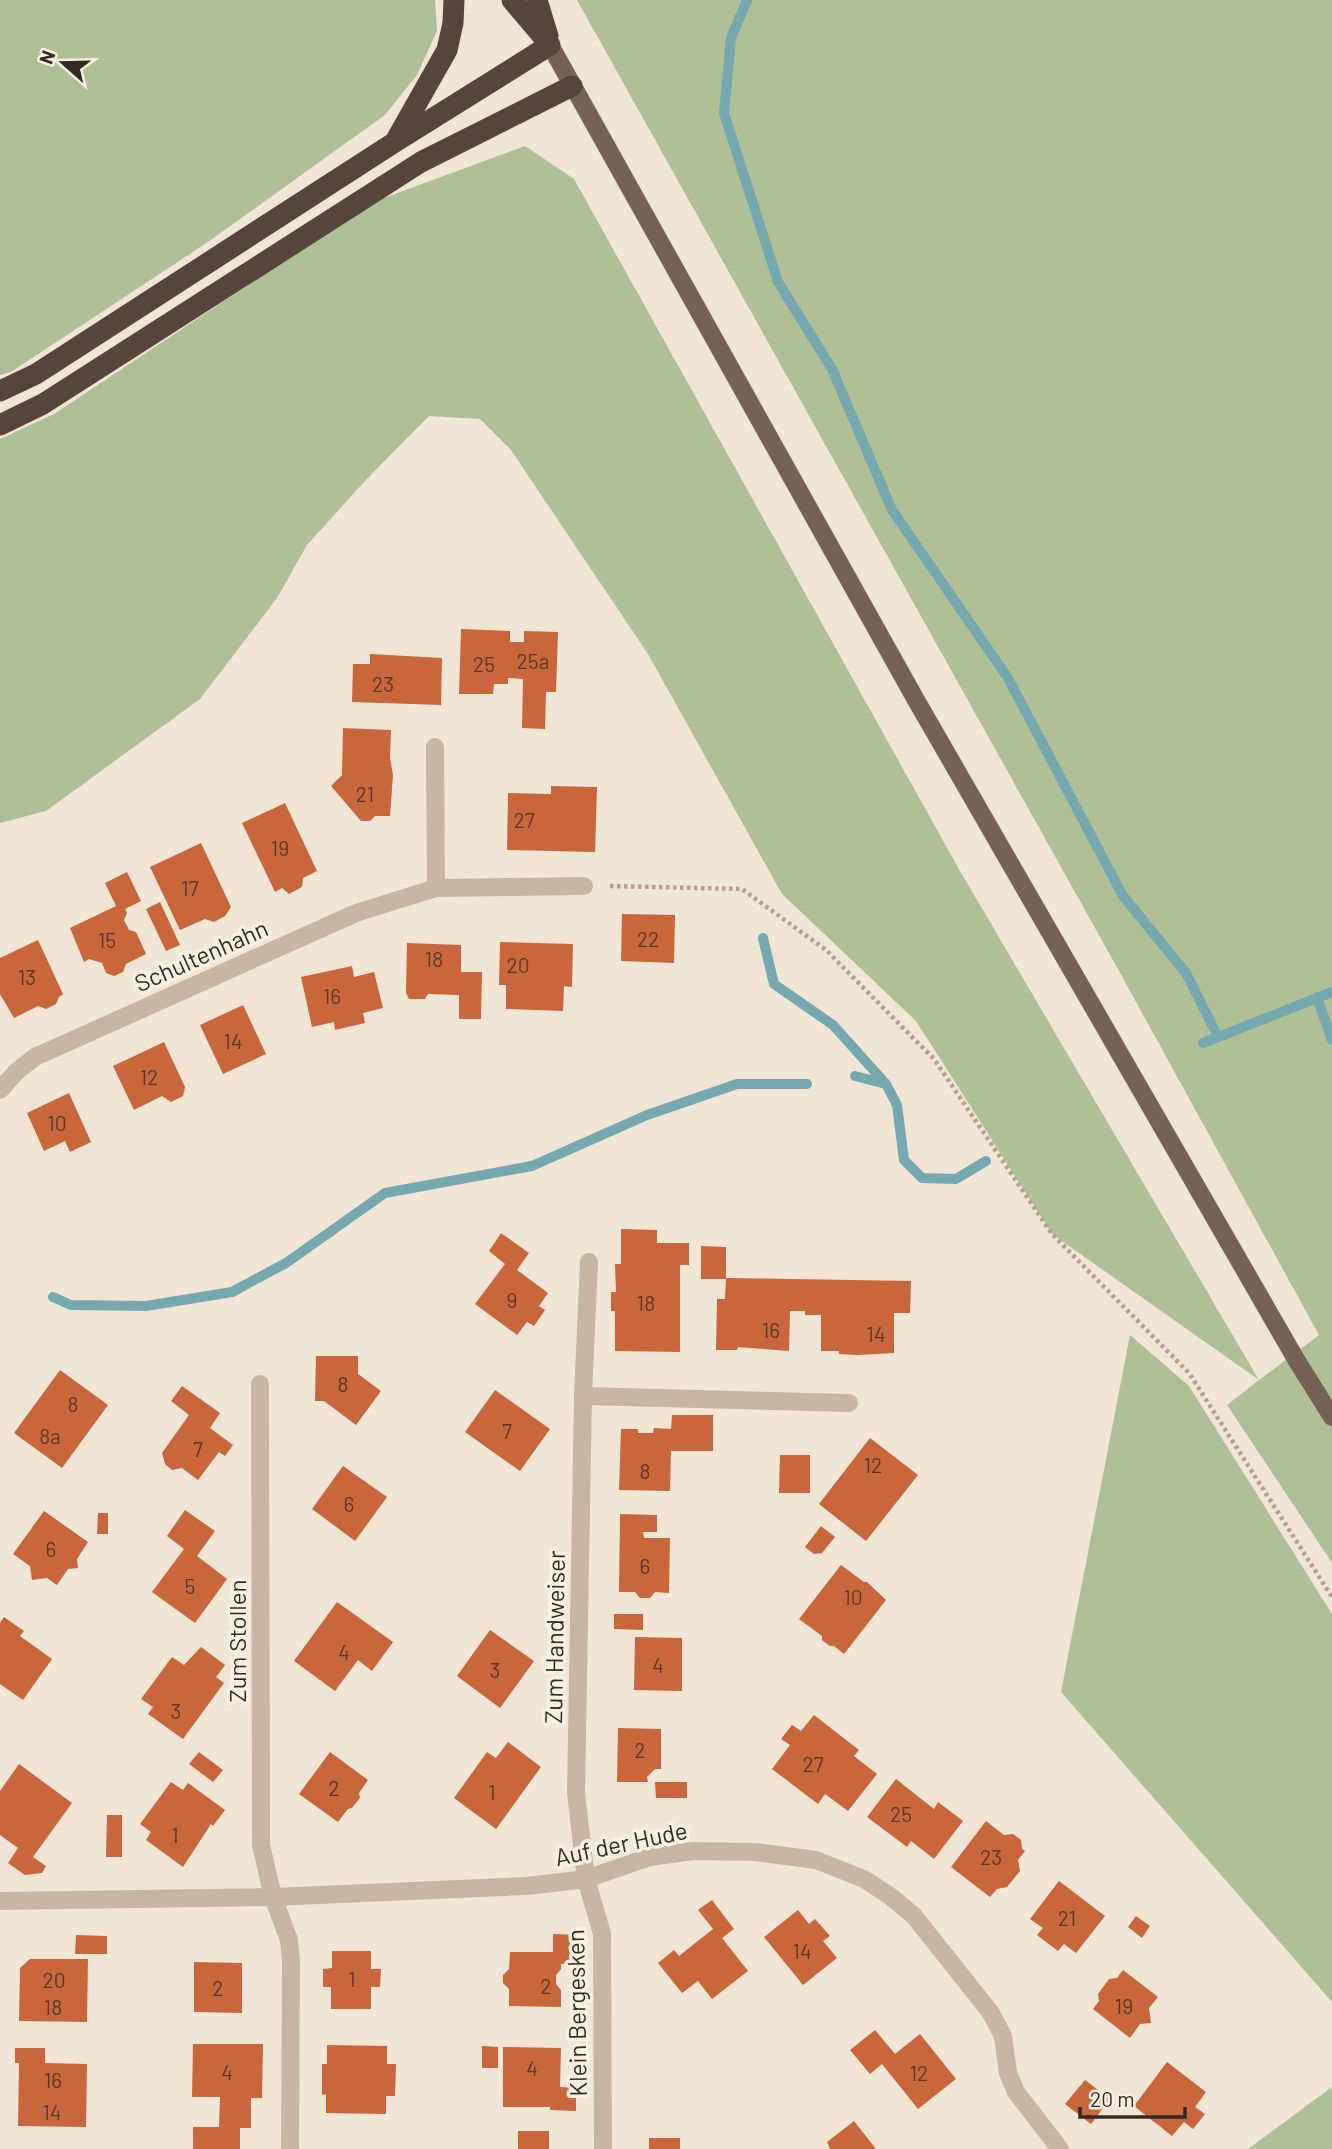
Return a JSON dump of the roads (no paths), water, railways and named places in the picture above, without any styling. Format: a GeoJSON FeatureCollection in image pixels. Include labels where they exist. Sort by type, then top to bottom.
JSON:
{"type":"FeatureCollection","features":[{"type":"Feature","properties":{"kind":"highway"},"geometry":{"type":"LineString","coordinates":[[395,142],[447,50],[453,23],[454,0]]}},
{"type":"Feature","properties":{"kind":"highway"},"geometry":{"type":"LineString","coordinates":[[512,0],[550,45]]}},
{"type":"Feature","properties":{"kind":"highway"},"geometry":{"type":"LineString","coordinates":[[537,0],[550,45]]}},
{"type":"Feature","properties":{"kind":"highway"},"geometry":{"type":"LineString","coordinates":[[0,391],[36,374],[550,45]]}},
{"type":"Feature","properties":{"kind":"highway"},"geometry":{"type":"LineString","coordinates":[[0,425],[43,404],[421,162],[572,86]]}},
{"type":"Feature","properties":{"kind":"main road"},"geometry":{"type":"LineString","coordinates":[[550,45],[916,700],[1297,1362],[1332,1417]]}},
{"type":"Feature","properties":{"kind":"street"},"geometry":{"type":"LineString","coordinates":[[435,747],[436,888]]}},
{"type":"Feature","properties":{"kind":"street","name":"Schultenhahn"},"geometry":{"type":"LineString","coordinates":[[0,1090],[35,1057],[356,913],[436,888],[584,886]]}},
{"type":"Feature","properties":{"kind":"street","name":"Zum Handweiser"},"geometry":{"type":"LineString","coordinates":[[586,1879],[576,1793],[583,1396],[589,1262]]}},
{"type":"Feature","properties":{"kind":"street","name":"Zum Stollen"},"geometry":{"type":"LineString","coordinates":[[260,1384],[260,1822],[261,1845],[273,1897],[289,1940],[291,1961],[290,2149]]}},
{"type":"Feature","properties":{"kind":"street"},"geometry":{"type":"LineString","coordinates":[[583,1396],[849,1403]]}},
{"type":"Feature","properties":{"kind":"street","name":"Auf der Hude"},"geometry":{"type":"LineString","coordinates":[[0,1901],[273,1897],[527,1886],[586,1879],[667,1854],[734,1851],[816,1860],[864,1879],[914,1916],[991,2013],[1003,2036],[1008,2073],[1016,2092],[1060,2149]]}},
{"type":"Feature","properties":{"kind":"street","name":"Klein Bergesken"},"geometry":{"type":"LineString","coordinates":[[586,1879],[602,1934],[603,2149]]}},
{"type":"Feature","properties":{"kind":"waterway"},"geometry":{"type":"LineString","coordinates":[[747,0],[731,38],[724,113],[778,282],[832,369],[892,510],[1008,678],[1123,896],[1186,973],[1218,1037]]}},
{"type":"Feature","properties":{"kind":"waterway"},"geometry":{"type":"LineString","coordinates":[[763,938],[774,984],[833,1025],[886,1084],[855,1076]]}},
{"type":"Feature","properties":{"kind":"waterway"},"geometry":{"type":"LineString","coordinates":[[1203,1043],[1332,992]]}},
{"type":"Feature","properties":{"kind":"waterway"},"geometry":{"type":"LineString","coordinates":[[1317,997],[1332,1040]]}},
{"type":"Feature","properties":{"kind":"waterway"},"geometry":{"type":"LineString","coordinates":[[53,1297],[71,1305],[146,1306],[232,1292],[286,1263],[385,1193],[532,1166],[647,1115],[737,1084],[807,1084]]}},
{"type":"Feature","properties":{"kind":"waterway"},"geometry":{"type":"LineString","coordinates":[[886,1084],[897,1105],[904,1160],[922,1178],[956,1179],[986,1161]]}}]}
